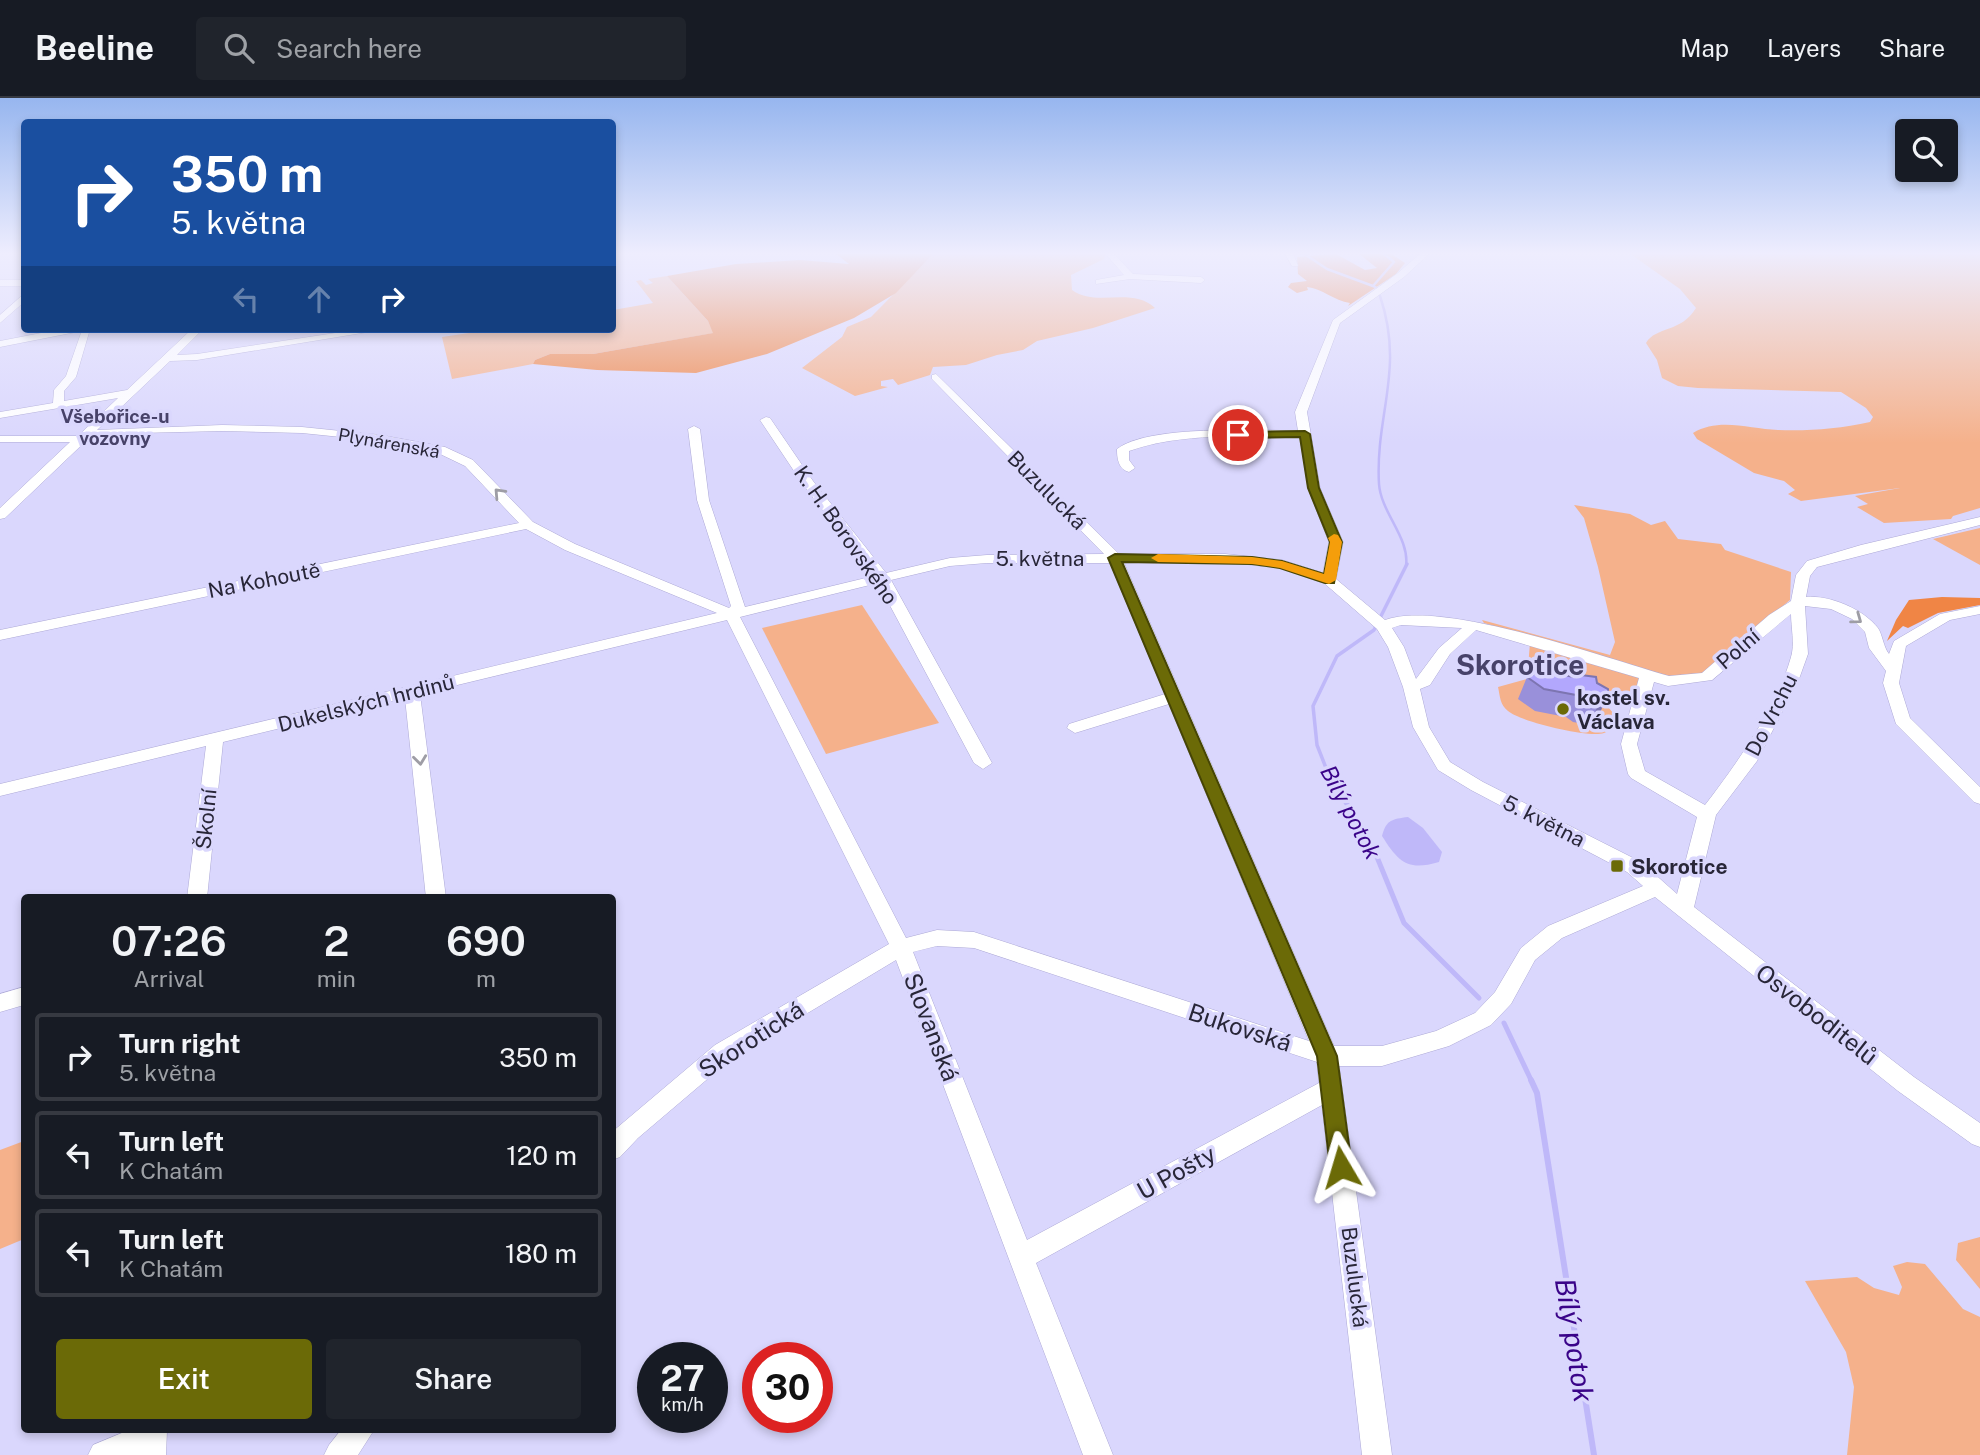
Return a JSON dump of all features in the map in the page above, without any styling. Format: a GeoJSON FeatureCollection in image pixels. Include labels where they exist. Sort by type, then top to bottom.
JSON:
{"type":"FeatureCollection","features":[{"type":"Feature","properties":{"kind":"street"},"geometry":{"type":"LineString","coordinates":[[1329,580],[1336,542],[1314,488],[1301,412],[1336,322],[1344,316]]}},
{"type":"Feature","properties":{"kind":"street"},"geometry":{"type":"LineString","coordinates":[[0,344],[56,333]]}},
{"type":"Feature","properties":{"kind":"street"},"geometry":{"type":"LineString","coordinates":[[58,405],[59,390],[71,377],[86,333]]}},
{"type":"Feature","properties":{"kind":"street"},"geometry":{"type":"LineString","coordinates":[[0,515],[194,333]]}},
{"type":"Feature","properties":{"kind":"street"},"geometry":{"type":"LineString","coordinates":[[166,358],[197,357],[355,333]]}},
{"type":"Feature","properties":{"kind":"street","name":"Buzulucká"},"geometry":{"type":"LineString","coordinates":[[936,377],[1115,558],[1327,1056],[1377,1455]]}},
{"type":"Feature","properties":{"kind":"street"},"geometry":{"type":"LineString","coordinates":[[0,415],[129,393]]}},
{"type":"Feature","properties":{"kind":"street","name":"K. H. Borovského"},"geometry":{"type":"LineString","coordinates":[[766,420],[808,483],[882,577],[983,762]]}},
{"type":"Feature","properties":{"kind":"street","name":"Plynárenská"},"geometry":{"type":"LineString","coordinates":[[0,439],[82,437],[139,430],[222,428],[334,432],[441,450],[469,463],[528,525],[570,547],[731,614]]}},
{"type":"Feature","properties":{"kind":"street"},"geometry":{"type":"LineString","coordinates":[[694,429],[703,500],[738,606],[731,614]]}},
{"type":"Feature","properties":{"kind":"street"},"geometry":{"type":"LineString","coordinates":[[1129,468],[1123,460],[1123,449],[1138,442],[1211,436],[1305,434]]}},
{"type":"Feature","properties":{"kind":"street","name":"Do Vrchu"},"geometry":{"type":"LineString","coordinates":[[1683,909],[1707,814],[1748,761],[1791,679],[1800,654],[1797,603],[1803,575],[1812,564],[1866,548],[1980,521]]}},
{"type":"Feature","properties":{"kind":"street","name":"Na Kohoutě"},"geometry":{"type":"LineString","coordinates":[[0,635],[528,525]]}},
{"type":"Feature","properties":{"kind":"street","name":"5. května"},"geometry":{"type":"LineString","coordinates":[[731,614],[882,577],[969,560],[1115,558],[1252,560],[1282,564],[1329,580],[1379,623],[1396,647],[1411,687],[1421,727],[1444,766],[1476,786],[1634,867],[1657,888]]}},
{"type":"Feature","properties":{"kind":"street"},"geometry":{"type":"LineString","coordinates":[[1797,603],[1810,600],[1836,606],[1857,616],[1872,631],[1877,648],[1894,670]]}},
{"type":"Feature","properties":{"kind":"street","name":"Polní"},"geometry":{"type":"LineString","coordinates":[[1379,623],[1399,621],[1471,624],[1668,681],[1706,677],[1774,618],[1797,603]]}},
{"type":"Feature","properties":{"kind":"street"},"geometry":{"type":"LineString","coordinates":[[1980,610],[1945,617],[1899,644],[1891,683],[1902,720],[1980,798]]}},
{"type":"Feature","properties":{"kind":"street","name":"Dukelských hrdinů"},"geometry":{"type":"LineString","coordinates":[[0,790],[731,614]]}},
{"type":"Feature","properties":{"kind":"street","name":"Slovanská"},"geometry":{"type":"LineString","coordinates":[[731,614],[901,947],[1098,1455]]}},
{"type":"Feature","properties":{"kind":"street"},"geometry":{"type":"LineString","coordinates":[[1411,687],[1424,682],[1444,651],[1468,632],[1471,624]]}},
{"type":"Feature","properties":{"kind":"street"},"geometry":{"type":"LineString","coordinates":[[1647,675],[1629,744],[1637,774],[1707,814]]}},
{"type":"Feature","properties":{"kind":"street"},"geometry":{"type":"LineString","coordinates":[[412,692],[432,894]]}},
{"type":"Feature","properties":{"kind":"street"},"geometry":{"type":"LineString","coordinates":[[1075,728],[1173,697]]}},
{"type":"Feature","properties":{"kind":"street","name":"Školní"},"geometry":{"type":"LineString","coordinates":[[198,894],[215,740]]}},
{"type":"Feature","properties":{"kind":"street","name":"Bukovská"},"geometry":{"type":"LineString","coordinates":[[901,947],[937,938],[974,940],[1327,1056],[1382,1056],[1441,1040],[1483,1019],[1503,998],[1528,954],[1555,932],[1657,888]]}},
{"type":"Feature","properties":{"kind":"street","name":"Osvoboditelů"},"geometry":{"type":"LineString","coordinates":[[1657,888],[1906,1084],[1980,1136]]}},
{"type":"Feature","properties":{"kind":"street","name":"Skorotická"},"geometry":{"type":"LineString","coordinates":[[616,1145],[723,1052],[901,947]]}},
{"type":"Feature","properties":{"kind":"street"},"geometry":{"type":"LineString","coordinates":[[0,1003],[21,997]]}},
{"type":"Feature","properties":{"kind":"street","name":"U Pošty"},"geometry":{"type":"LineString","coordinates":[[1021,1256],[1331,1088]]}},
{"type":"Feature","properties":{"kind":"street"},"geometry":{"type":"LineString","coordinates":[[339,1455],[357,1433]]}},
{"type":"Feature","properties":{"kind":"street"},"geometry":{"type":"LineString","coordinates":[[103,1455],[152,1440]]}},
{"type":"Feature","properties":{"kind":"shaded area"},"geometry":{"type":"Polygon","coordinates":[[[616,316],[704,316],[714,333],[593,354],[550,354],[535,360],[533,364],[452,379],[442,337],[469,333],[616,333],[616,316]]]}},
{"type":"Feature","properties":{"kind":"shaded area"},"geometry":{"type":"Polygon","coordinates":[[[704,316],[857,316],[767,354],[696,373],[597,370],[533,364],[535,360],[550,354],[593,354],[713,333],[704,316]]]}},
{"type":"Feature","properties":{"kind":"shaded area"},"geometry":{"type":"Polygon","coordinates":[[[1129,316],[1037,341],[1023,350],[966,365],[933,367],[930,375],[898,385],[893,379],[881,381],[881,386],[888,387],[855,396],[802,368],[842,337],[847,327],[871,317],[1129,316]]]}},
{"type":"Feature","properties":{"kind":"shaded area"},"geometry":{"type":"Polygon","coordinates":[[[1690,316],[1980,316],[1980,508],[1951,519],[1884,523],[1857,507],[1868,504],[1855,496],[1900,488],[1801,501],[1788,494],[1795,490],[1784,481],[1754,473],[1697,439],[1693,433],[1713,426],[1813,430],[1870,422],[1873,417],[1866,408],[1841,392],[1698,388],[1678,386],[1662,378],[1657,360],[1646,343],[1656,334],[1690,316]]]}},
{"type":"Feature","properties":{"kind":"shaded area"},"geometry":{"type":"Polygon","coordinates":[[[1574,505],[1630,514],[1651,525],[1665,521],[1678,539],[1721,544],[1725,550],[1791,572],[1790,600],[1700,675],[1664,677],[1484,623],[1482,620],[1610,655],[1615,642],[1598,567],[1584,518],[1574,505]]]}},
{"type":"Feature","properties":{"kind":"shaded area"},"geometry":{"type":"Polygon","coordinates":[[[1980,528],[1980,565],[1933,539],[1980,528]]]}},
{"type":"Feature","properties":{"kind":"shaded area"},"geometry":{"type":"Polygon","coordinates":[[[1980,598],[1980,605],[1938,613],[1908,628],[1903,626],[1887,641],[1909,600],[1980,598]]]}},
{"type":"Feature","properties":{"kind":"shaded area"},"geometry":{"type":"Polygon","coordinates":[[[862,605],[939,723],[826,754],[762,628],[862,605]]]}},
{"type":"Feature","properties":{"kind":"shaded area"},"geometry":{"type":"Polygon","coordinates":[[[1530,643],[1643,676],[1635,702],[1601,699],[1614,714],[1614,725],[1628,732],[1613,726],[1604,733],[1596,734],[1570,731],[1526,720],[1505,709],[1498,687],[1527,679],[1530,643]]]}},
{"type":"Feature","properties":{"kind":"shaded area"},"geometry":{"type":"Polygon","coordinates":[[[1408,817],[1423,828],[1442,852],[1439,862],[1412,865],[1399,858],[1388,845],[1382,836],[1388,823],[1408,817]]]}},
{"type":"Feature","properties":{"kind":"shaded area"},"geometry":{"type":"Polygon","coordinates":[[[21,1142],[21,1240],[0,1249],[0,1150],[21,1142]]]}},
{"type":"Feature","properties":{"kind":"shaded area"},"geometry":{"type":"Polygon","coordinates":[[[1980,1237],[1980,1289],[1956,1260],[1958,1243],[1980,1237]]]}},
{"type":"Feature","properties":{"kind":"shaded area"},"geometry":{"type":"Polygon","coordinates":[[[1907,1262],[1925,1264],[1963,1309],[1980,1317],[1980,1455],[1847,1455],[1854,1387],[1846,1352],[1805,1281],[1857,1277],[1874,1288],[1899,1295],[1902,1287],[1893,1266],[1907,1262]]]}},
{"type":"Feature","properties":{"kind":"building"},"geometry":{"type":"Polygon","coordinates":[[[1541,671],[1574,677],[1596,677],[1597,683],[1608,689],[1608,695],[1599,698],[1599,703],[1544,689],[1527,677],[1541,671]]]}},
{"type":"Feature","properties":{"kind":"waterway","name":"Bílý potok"},"geometry":{"type":"LineString","coordinates":[[1385,316],[1390,370],[1381,436],[1379,484],[1385,505],[1404,545],[1406,566]]}},
{"type":"Feature","properties":{"kind":"waterway","name":"Bílý potok"},"geometry":{"type":"LineString","coordinates":[[1340,791],[1328,773],[1317,745],[1313,706],[1337,656],[1374,630],[1406,566]]}},
{"type":"Feature","properties":{"kind":"waterway","name":"Bílý potok"},"geometry":{"type":"LineString","coordinates":[[1338,790],[1370,840],[1404,923],[1479,998]]}},
{"type":"Feature","properties":{"kind":"waterway","name":"Bílý potok"},"geometry":{"type":"LineString","coordinates":[[1504,1023],[1532,1082]]}},
{"type":"Feature","properties":{"kind":"waterway","name":"Bílý potok"},"geometry":{"type":"LineString","coordinates":[[1531,1080],[1537,1093],[1594,1455]]}},
{"type":"Feature","properties":{"kind":"slow traffic"},"geometry":{"type":"LineString","coordinates":[[1158,558],[1252,560],[1282,564],[1329,580],[1336,542],[1334,538]]}},
{"type":"Feature","properties":{"kind":"place","name":"kostel sv. Václava"},"geometry":{"type":"Point","coordinates":[1563,709]}},
{"type":"Feature","properties":{"kind":"place","name":"Skorotice"},"geometry":{"type":"Point","coordinates":[1617,866]}},
{"type":"Feature","properties":{"kind":"district","name":"Všebořice-u vozovny"},"geometry":{"type":"Point","coordinates":[115,427]}},
{"type":"Feature","properties":{"kind":"district","name":"Skorotice"},"geometry":{"type":"Point","coordinates":[1520,664]}},
{"type":"Feature","properties":{"kind":"route"},"geometry":{"type":"LineString","coordinates":[[1238,435],[1305,434],[1314,488],[1336,542],[1329,580],[1282,564],[1252,560],[1115,558],[1327,1056],[1341,1167]]}}]}
